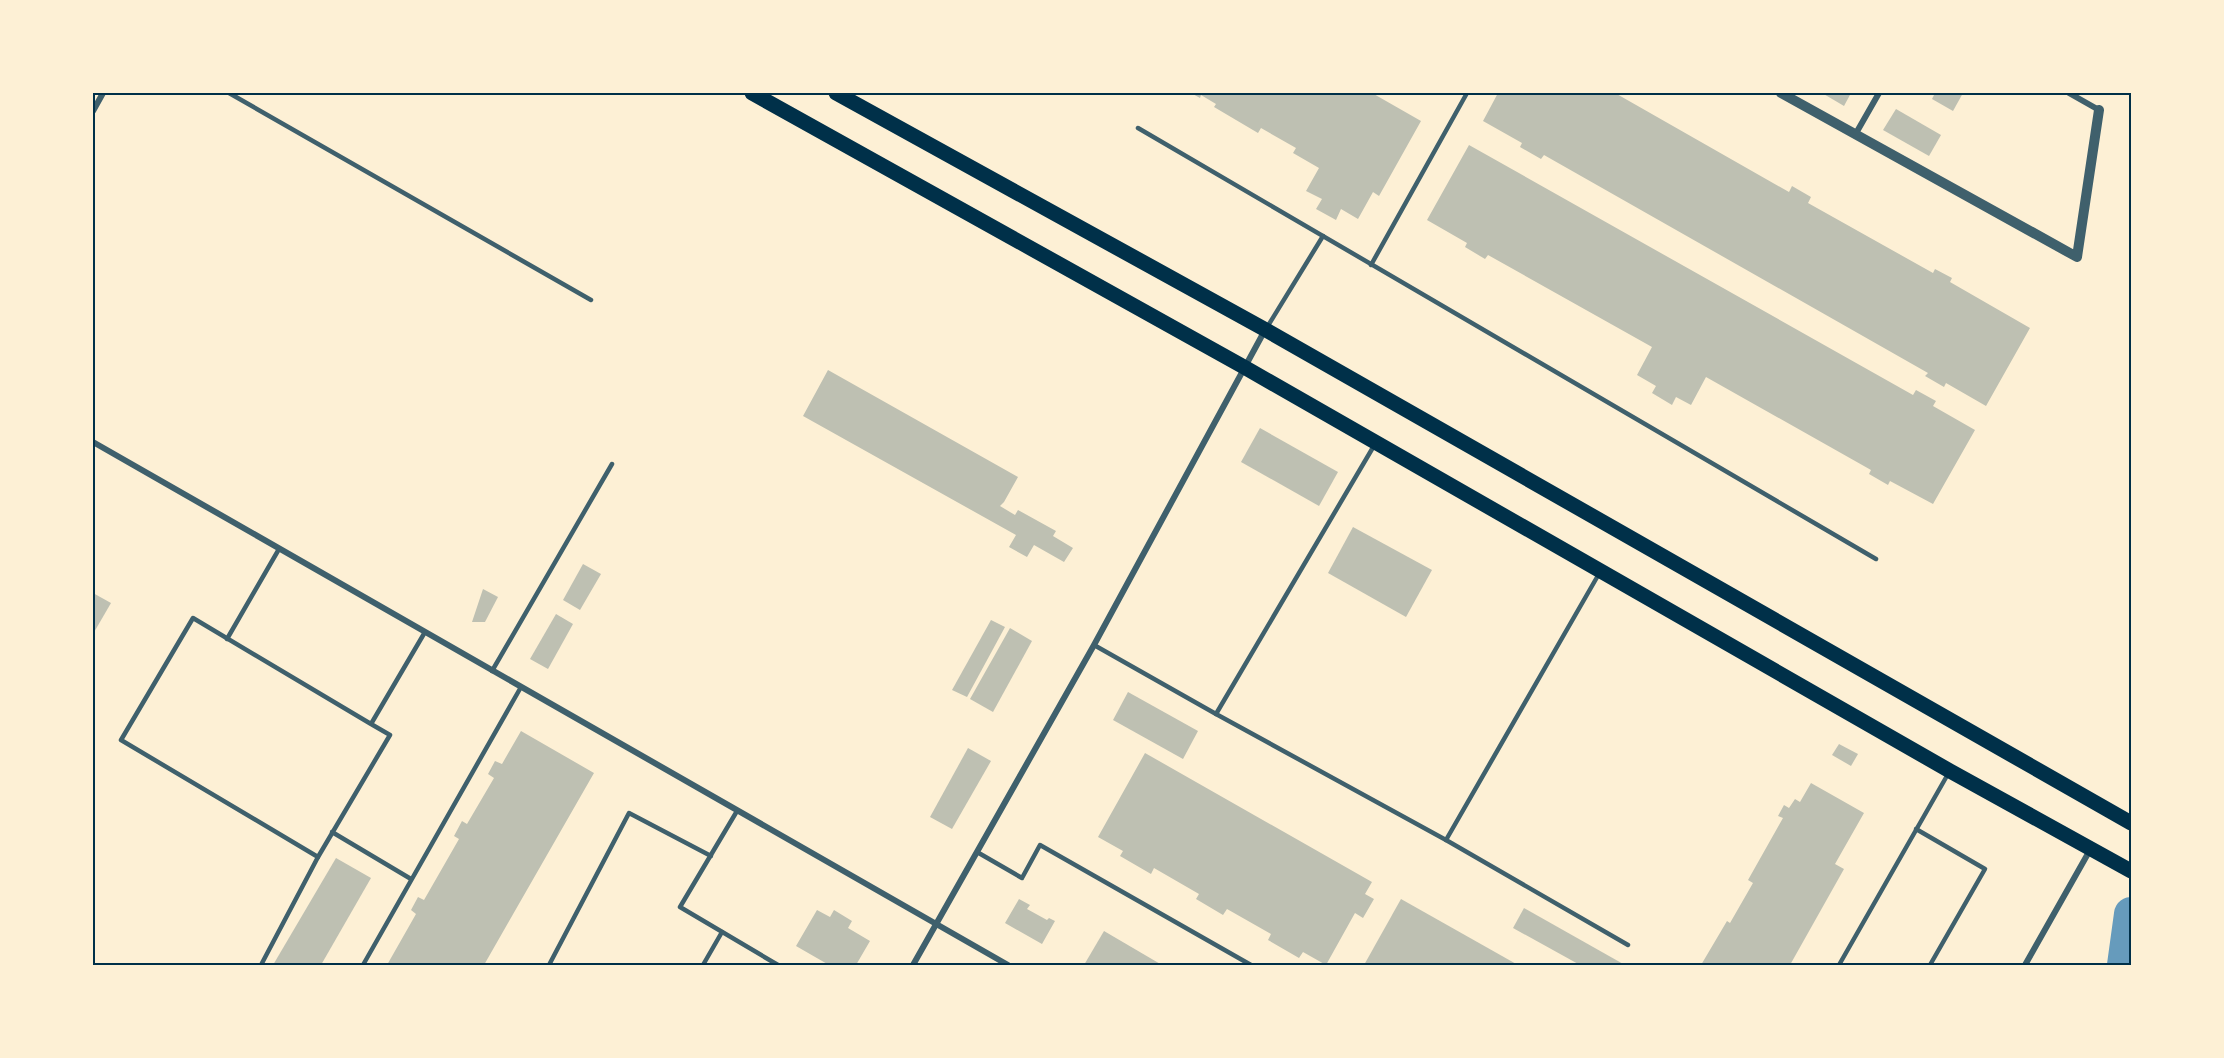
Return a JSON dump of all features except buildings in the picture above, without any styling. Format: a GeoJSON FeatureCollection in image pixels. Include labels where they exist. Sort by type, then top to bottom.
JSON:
{"type":"FeatureCollection","features":[{"type":"Feature","properties":{"kind":"highway"},"geometry":{"type":"LineString","coordinates":[[752,93],[1244,367],[1950,771],[2124,867]]}},
{"type":"Feature","properties":{"kind":"highway"},"geometry":{"type":"LineString","coordinates":[[836,93],[1266,330],[2127,821]]}},
{"type":"Feature","properties":{"kind":"street"},"geometry":{"type":"LineString","coordinates":[[93,111],[103,93]]}},
{"type":"Feature","properties":{"kind":"street"},"geometry":{"type":"LineString","coordinates":[[1781,93],[2077,257],[2099,110],[2069,93]]}},
{"type":"Feature","properties":{"kind":"street"},"geometry":{"type":"LineString","coordinates":[[1855,135],[1879,93]]}},
{"type":"Feature","properties":{"kind":"street"},"geometry":{"type":"LineString","coordinates":[[913,965],[1094,645],[1266,330]]}},
{"type":"Feature","properties":{"kind":"street"},"geometry":{"type":"LineString","coordinates":[[93,442],[1008,965]]}},
{"type":"Feature","properties":{"kind":"street"},"geometry":{"type":"LineString","coordinates":[[2025,965],[2091,849]]}},
{"type":"Feature","properties":{"kind":"lane"},"geometry":{"type":"LineString","coordinates":[[229,93],[591,300]]}},
{"type":"Feature","properties":{"kind":"lane"},"geometry":{"type":"LineString","coordinates":[[1371,265],[1467,93]]}},
{"type":"Feature","properties":{"kind":"lane"},"geometry":{"type":"LineString","coordinates":[[1138,128],[1876,559]]}},
{"type":"Feature","properties":{"kind":"lane"},"geometry":{"type":"LineString","coordinates":[[1266,330],[1323,236]]}},
{"type":"Feature","properties":{"kind":"lane"},"geometry":{"type":"LineString","coordinates":[[1216,714],[1376,442]]}},
{"type":"Feature","properties":{"kind":"lane"},"geometry":{"type":"LineString","coordinates":[[492,671],[612,464]]}},
{"type":"Feature","properties":{"kind":"lane"},"geometry":{"type":"LineString","coordinates":[[227,639],[279,549]]}},
{"type":"Feature","properties":{"kind":"lane"},"geometry":{"type":"LineString","coordinates":[[1446,840],[1601,571]]}},
{"type":"Feature","properties":{"kind":"lane"},"geometry":{"type":"LineString","coordinates":[[261,965],[332,832],[390,735],[193,618],[121,740],[318,857]]}},
{"type":"Feature","properties":{"kind":"lane"},"geometry":{"type":"LineString","coordinates":[[372,724],[425,632]]}},
{"type":"Feature","properties":{"kind":"lane"},"geometry":{"type":"LineString","coordinates":[[1094,645],[1446,840],[1628,945]]}},
{"type":"Feature","properties":{"kind":"lane"},"geometry":{"type":"LineString","coordinates":[[363,965],[521,687]]}},
{"type":"Feature","properties":{"kind":"lane"},"geometry":{"type":"LineString","coordinates":[[1839,965],[1950,771]]}},
{"type":"Feature","properties":{"kind":"lane"},"geometry":{"type":"LineString","coordinates":[[737,811],[680,907],[778,965]]}},
{"type":"Feature","properties":{"kind":"lane"},"geometry":{"type":"LineString","coordinates":[[549,965],[629,813],[711,856]]}},
{"type":"Feature","properties":{"kind":"lane"},"geometry":{"type":"LineString","coordinates":[[1916,829],[1985,869],[1930,965]]}},
{"type":"Feature","properties":{"kind":"lane"},"geometry":{"type":"LineString","coordinates":[[332,832],[411,879]]}},
{"type":"Feature","properties":{"kind":"lane"},"geometry":{"type":"LineString","coordinates":[[977,852],[1022,878],[1040,845],[1251,965]]}},
{"type":"Feature","properties":{"kind":"lane"},"geometry":{"type":"LineString","coordinates":[[703,965],[722,932]]}},
{"type":"Feature","properties":{"kind":"waterway"},"geometry":{"type":"LineString","coordinates":[[2124,965],[2131,914]]}}]}
